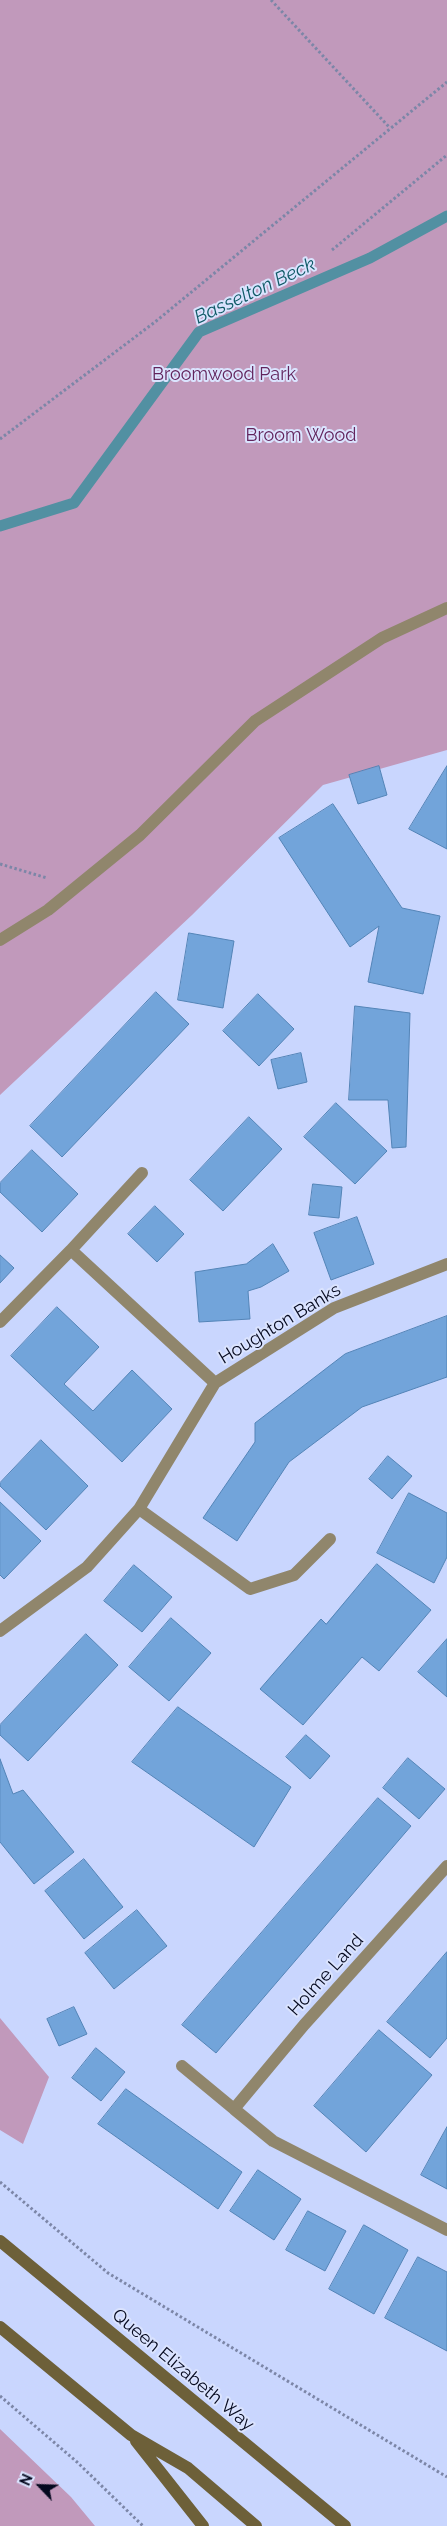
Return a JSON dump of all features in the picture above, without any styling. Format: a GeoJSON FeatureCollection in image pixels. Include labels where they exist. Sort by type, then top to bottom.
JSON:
{"type":"FeatureCollection","features":[{"type":"Feature","properties":{"kind":"street"},"geometry":{"type":"LineString","coordinates":[[0,940],[48,910],[140,835],[255,721],[382,638],[447,608]]}},
{"type":"Feature","properties":{"kind":"street"},"geometry":{"type":"LineString","coordinates":[[0,1322],[71,1250],[142,1173]]}},
{"type":"Feature","properties":{"kind":"street","name":"Houghton Banks"},"geometry":{"type":"LineString","coordinates":[[71,1250],[215,1383]]}},
{"type":"Feature","properties":{"kind":"street","name":"Houghton Banks"},"geometry":{"type":"LineString","coordinates":[[0,1631],[87,1567],[139,1509],[215,1383],[334,1308],[447,1264]]}},
{"type":"Feature","properties":{"kind":"street"},"geometry":{"type":"LineString","coordinates":[[139,1509],[250,1589],[294,1575],[330,1539]]}},
{"type":"Feature","properties":{"kind":"street","name":"Holme Land"},"geometry":{"type":"LineString","coordinates":[[234,2109],[304,2025],[447,1866]]}},
{"type":"Feature","properties":{"kind":"street"},"geometry":{"type":"LineString","coordinates":[[182,2066],[273,2141],[447,2230]]}},
{"type":"Feature","properties":{"kind":"street","name":"Queen Elizabeth Way"},"geometry":{"type":"LineString","coordinates":[[0,2241],[345,2526]]}},
{"type":"Feature","properties":{"kind":"street"},"geometry":{"type":"LineString","coordinates":[[0,2327],[131,2435],[188,2468],[256,2526]]}},
{"type":"Feature","properties":{"kind":"street"},"geometry":{"type":"LineString","coordinates":[[131,2435],[203,2526]]}},
{"type":"Feature","properties":{"kind":"path"},"geometry":{"type":"LineString","coordinates":[[271,0],[390,128]]}},
{"type":"Feature","properties":{"kind":"path"},"geometry":{"type":"LineString","coordinates":[[0,439],[155,322],[447,82]]}},
{"type":"Feature","properties":{"kind":"path"},"geometry":{"type":"LineString","coordinates":[[332,250],[447,155]]}},
{"type":"Feature","properties":{"kind":"path"},"geometry":{"type":"LineString","coordinates":[[0,864],[77,887]]}},
{"type":"Feature","properties":{"kind":"path"},"geometry":{"type":"LineString","coordinates":[[0,2182],[108,2273],[447,2477]]}},
{"type":"Feature","properties":{"kind":"path"},"geometry":{"type":"LineString","coordinates":[[0,2396],[77,2462],[143,2526]]}},
{"type":"Feature","properties":{"kind":"green space","name":"Broomwood Park"},"geometry":{"type":"Polygon","coordinates":[[[0,0],[447,0],[447,750],[323,785],[192,915],[0,1095],[0,0]]]}},
{"type":"Feature","properties":{"kind":"green space"},"geometry":{"type":"Polygon","coordinates":[[[0,2018],[49,2077],[23,2144],[0,2130],[0,2018]]]}},
{"type":"Feature","properties":{"kind":"green space"},"geometry":{"type":"Polygon","coordinates":[[[0,2429],[71,2497],[95,2526],[0,2526],[0,2429]]]}},
{"type":"Feature","properties":{"kind":"building"},"geometry":{"type":"Polygon","coordinates":[[[379,766],[387,795],[358,804],[349,775],[379,766]]]}},
{"type":"Feature","properties":{"kind":"building"},"geometry":{"type":"Polygon","coordinates":[[[447,766],[447,849],[409,829],[447,766]]]}},
{"type":"Feature","properties":{"kind":"building"},"geometry":{"type":"Polygon","coordinates":[[[333,804],[402,908],[440,916],[423,994],[368,982],[379,926],[350,947],[279,838],[333,804]]]}},
{"type":"Feature","properties":{"kind":"building"},"geometry":{"type":"Polygon","coordinates":[[[189,933],[234,941],[223,1008],[178,1000],[189,933]]]}},
{"type":"Feature","properties":{"kind":"building"},"geometry":{"type":"Polygon","coordinates":[[[156,992],[189,1024],[62,1157],[30,1126],[156,992]]]}},
{"type":"Feature","properties":{"kind":"building"},"geometry":{"type":"Polygon","coordinates":[[[258,994],[294,1029],[259,1066],[223,1031],[258,994]]]}},
{"type":"Feature","properties":{"kind":"building"},"geometry":{"type":"Polygon","coordinates":[[[355,1006],[410,1013],[406,1147],[392,1148],[388,1100],[349,1100],[355,1006]]]}},
{"type":"Feature","properties":{"kind":"building"},"geometry":{"type":"Polygon","coordinates":[[[301,1053],[307,1082],[278,1089],[271,1060],[301,1053]]]}},
{"type":"Feature","properties":{"kind":"building"},"geometry":{"type":"Polygon","coordinates":[[[336,1103],[387,1151],[355,1184],[304,1137],[336,1103]]]}},
{"type":"Feature","properties":{"kind":"building"},"geometry":{"type":"Polygon","coordinates":[[[249,1117],[282,1149],[223,1211],[190,1180],[249,1117]]]}},
{"type":"Feature","properties":{"kind":"building"},"geometry":{"type":"Polygon","coordinates":[[[32,1150],[78,1194],[42,1232],[0,1192],[0,1183],[32,1150]]]}},
{"type":"Feature","properties":{"kind":"building"},"geometry":{"type":"Polygon","coordinates":[[[313,1184],[342,1187],[339,1218],[309,1215],[313,1184]]]}},
{"type":"Feature","properties":{"kind":"building"},"geometry":{"type":"Polygon","coordinates":[[[155,1206],[184,1234],[157,1262],[128,1234],[155,1206]]]}},
{"type":"Feature","properties":{"kind":"building"},"geometry":{"type":"Polygon","coordinates":[[[357,1217],[374,1264],[331,1280],[314,1233],[357,1217]]]}},
{"type":"Feature","properties":{"kind":"building"},"geometry":{"type":"Polygon","coordinates":[[[273,1244],[289,1271],[261,1287],[248,1291],[250,1319],[199,1322],[195,1272],[246,1264],[273,1244]]]}},
{"type":"Feature","properties":{"kind":"building"},"geometry":{"type":"Polygon","coordinates":[[[0,1255],[14,1268],[0,1283],[0,1255]]]}},
{"type":"Feature","properties":{"kind":"building"},"geometry":{"type":"Polygon","coordinates":[[[57,1307],[99,1347],[64,1384],[93,1411],[132,1370],[172,1409],[122,1462],[11,1356],[57,1307]]]}},
{"type":"Feature","properties":{"kind":"building"},"geometry":{"type":"Polygon","coordinates":[[[447,1316],[447,1377],[362,1407],[289,1462],[237,1541],[203,1518],[255,1442],[255,1423],[345,1354],[447,1316]]]}},
{"type":"Feature","properties":{"kind":"building"},"geometry":{"type":"Polygon","coordinates":[[[41,1440],[88,1486],[46,1530],[0,1486],[0,1483],[41,1440]]]}},
{"type":"Feature","properties":{"kind":"building"},"geometry":{"type":"Polygon","coordinates":[[[388,1456],[412,1476],[392,1499],[369,1479],[388,1456]]]}},
{"type":"Feature","properties":{"kind":"building"},"geometry":{"type":"Polygon","coordinates":[[[409,1493],[447,1513],[447,1557],[434,1583],[377,1553],[409,1493]]]}},
{"type":"Feature","properties":{"kind":"building"},"geometry":{"type":"Polygon","coordinates":[[[0,1502],[41,1541],[4,1579],[0,1575],[0,1502]]]}},
{"type":"Feature","properties":{"kind":"building"},"geometry":{"type":"Polygon","coordinates":[[[377,1564],[431,1610],[379,1671],[362,1657],[303,1725],[260,1689],[321,1619],[326,1624],[377,1564]]]}},
{"type":"Feature","properties":{"kind":"building"},"geometry":{"type":"Polygon","coordinates":[[[134,1565],[172,1597],[142,1632],[104,1601],[134,1565]]]}},
{"type":"Feature","properties":{"kind":"building"},"geometry":{"type":"Polygon","coordinates":[[[171,1618],[211,1653],[169,1701],[129,1667],[171,1618]]]}},
{"type":"Feature","properties":{"kind":"building"},"geometry":{"type":"Polygon","coordinates":[[[86,1634],[118,1665],[28,1761],[0,1735],[0,1725],[86,1634]]]}},
{"type":"Feature","properties":{"kind":"building"},"geometry":{"type":"Polygon","coordinates":[[[447,1639],[447,1697],[418,1672],[447,1639]]]}},
{"type":"Feature","properties":{"kind":"building"},"geometry":{"type":"Polygon","coordinates":[[[178,1707],[291,1787],[254,1847],[132,1762],[178,1707]]]}},
{"type":"Feature","properties":{"kind":"building"},"geometry":{"type":"Polygon","coordinates":[[[306,1735],[330,1756],[310,1779],[286,1757],[306,1735]]]}},
{"type":"Feature","properties":{"kind":"building"},"geometry":{"type":"Polygon","coordinates":[[[408,1758],[445,1789],[419,1819],[383,1788],[408,1758]]]}},
{"type":"Feature","properties":{"kind":"building"},"geometry":{"type":"Polygon","coordinates":[[[0,1759],[13,1794],[23,1790],[74,1852],[34,1884],[0,1842],[0,1759]]]}},
{"type":"Feature","properties":{"kind":"building"},"geometry":{"type":"Polygon","coordinates":[[[378,1798],[411,1826],[216,2053],[182,2025],[378,1798]]]}},
{"type":"Feature","properties":{"kind":"building"},"geometry":{"type":"Polygon","coordinates":[[[84,1859],[123,1907],[84,1939],[45,1891],[84,1859]]]}},
{"type":"Feature","properties":{"kind":"building"},"geometry":{"type":"Polygon","coordinates":[[[137,1910],[167,1946],[114,1989],[85,1953],[137,1910]]]}},
{"type":"Feature","properties":{"kind":"building"},"geometry":{"type":"Polygon","coordinates":[[[447,1952],[447,2038],[430,2058],[387,2022],[447,1952]]]}},
{"type":"Feature","properties":{"kind":"building"},"geometry":{"type":"Polygon","coordinates":[[[74,2007],[87,2034],[59,2046],[47,2019],[74,2007]]]}},
{"type":"Feature","properties":{"kind":"building"},"geometry":{"type":"Polygon","coordinates":[[[379,2030],[432,2075],[366,2152],[314,2106],[379,2030]]]}},
{"type":"Feature","properties":{"kind":"building"},"geometry":{"type":"Polygon","coordinates":[[[96,2048],[125,2072],[101,2101],[72,2078],[96,2048]]]}},
{"type":"Feature","properties":{"kind":"building"},"geometry":{"type":"Polygon","coordinates":[[[126,2089],[242,2172],[218,2209],[98,2124],[126,2089]]]}},
{"type":"Feature","properties":{"kind":"building"},"geometry":{"type":"Polygon","coordinates":[[[447,2127],[447,2189],[421,2175],[447,2127]]]}},
{"type":"Feature","properties":{"kind":"building"},"geometry":{"type":"Polygon","coordinates":[[[258,2170],[301,2199],[274,2240],[230,2211],[258,2170]]]}},
{"type":"Feature","properties":{"kind":"building"},"geometry":{"type":"Polygon","coordinates":[[[308,2211],[346,2231],[325,2271],[286,2250],[308,2211]]]}},
{"type":"Feature","properties":{"kind":"building"},"geometry":{"type":"Polygon","coordinates":[[[364,2225],[408,2250],[374,2314],[329,2289],[364,2225]]]}},
{"type":"Feature","properties":{"kind":"building"},"geometry":{"type":"Polygon","coordinates":[[[418,2257],[447,2272],[447,2351],[385,2318],[418,2257]]]}},
{"type":"Feature","properties":{"kind":"waterway","name":"Basselton Beck"},"geometry":{"type":"LineString","coordinates":[[0,526],[74,503],[199,332],[370,258],[447,216]]}},
{"type":"Feature","properties":{"kind":"park label","name":"Broom Wood"},"geometry":{"type":"Point","coordinates":[301,436]}}]}
